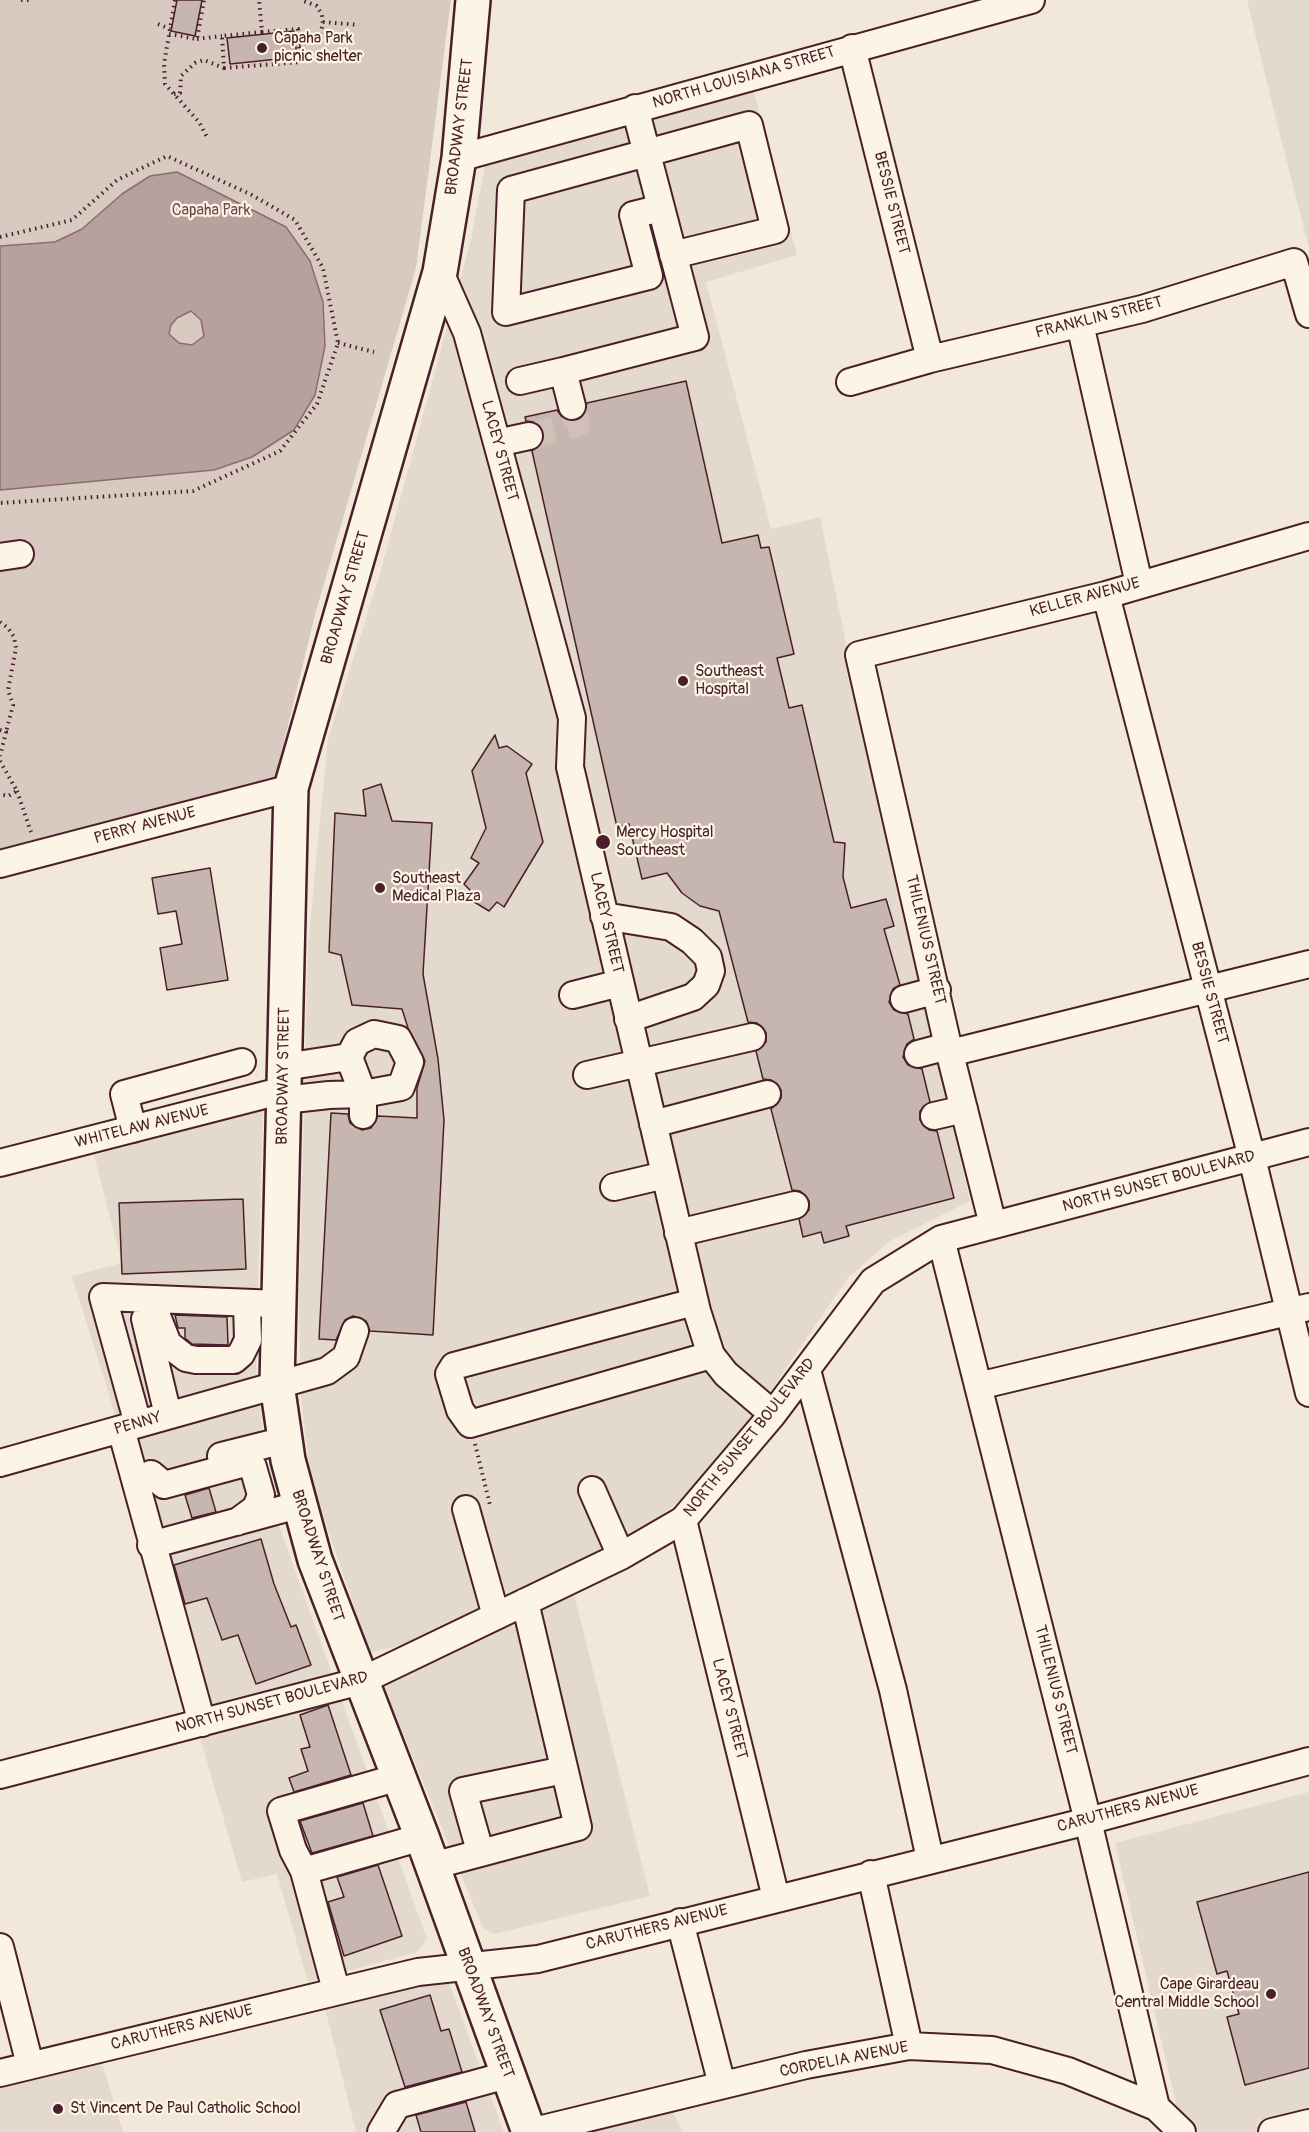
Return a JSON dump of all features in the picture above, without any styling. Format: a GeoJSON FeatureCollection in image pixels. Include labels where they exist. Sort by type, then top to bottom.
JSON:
{"type":"FeatureCollection","features":[{"type":"Feature","properties":{"kind":"main road","name":"BROADWAY STREET"},"geometry":{"type":"LineString","coordinates":[[473,0],[459,158],[440,272],[291,788],[277,1384],[298,1505],[315,1560],[399,1777],[529,2132]]}},
{"type":"Feature","properties":{"kind":"street","name":"NORTH LOUISIANA STREET"},"geometry":{"type":"LineString","coordinates":[[459,158],[1031,0]]}},
{"type":"Feature","properties":{"kind":"street","name":"BESSIE STREET"},"geometry":{"type":"LineString","coordinates":[[852,48],[930,359]]}},
{"type":"Feature","properties":{"kind":"street"},"geometry":{"type":"LineString","coordinates":[[520,381],[695,336],[635,108]]}},
{"type":"Feature","properties":{"kind":"street"},"geometry":{"type":"LineString","coordinates":[[661,208],[633,215],[649,276],[506,312],[511,190],[749,125],[775,230],[674,255]]}},
{"type":"Feature","properties":{"kind":"street","name":"FRANKLIN STREET"},"geometry":{"type":"LineString","coordinates":[[850,382],[930,359],[1142,309],[1294,262],[1309,314]]}},
{"type":"Feature","properties":{"kind":"street","name":"LACEY STREET"},"geometry":{"type":"LineString","coordinates":[[440,272],[467,333],[572,718],[570,767],[694,1302],[711,1355],[726,1374],[773,1414]]}},
{"type":"Feature","properties":{"kind":"street"},"geometry":{"type":"LineString","coordinates":[[1080,324],[1139,585]]}},
{"type":"Feature","properties":{"kind":"street"},"geometry":{"type":"LineString","coordinates":[[572,369],[580,405]]}},
{"type":"Feature","properties":{"kind":"street"},"geometry":{"type":"LineString","coordinates":[[497,444],[529,436]]}},
{"type":"Feature","properties":{"kind":"street","name":"KELLER AVENUE"},"geometry":{"type":"LineString","coordinates":[[859,655],[1106,595],[1309,536]]}},
{"type":"Feature","properties":{"kind":"street","name":"BESSIE STREET"},"geometry":{"type":"LineString","coordinates":[[1106,595],[1252,1158],[1299,1309],[1309,1393]]}},
{"type":"Feature","properties":{"kind":"street","name":"THILENIUS STREET"},"geometry":{"type":"LineString","coordinates":[[859,655],[949,1050],[993,1225]]}},
{"type":"Feature","properties":{"kind":"street","name":"PERRY AVENUE"},"geometry":{"type":"LineString","coordinates":[[0,864],[291,788]]}},
{"type":"Feature","properties":{"kind":"street"},"geometry":{"type":"LineString","coordinates":[[604,916],[671,927],[692,941],[708,957],[711,971],[706,985],[693,997],[628,1019]]}},
{"type":"Feature","properties":{"kind":"street"},"geometry":{"type":"LineString","coordinates":[[918,1054],[949,1050],[1309,964]]}},
{"type":"Feature","properties":{"kind":"street"},"geometry":{"type":"LineString","coordinates":[[573,995],[620,983]]}},
{"type":"Feature","properties":{"kind":"street"},"geometry":{"type":"LineString","coordinates":[[904,999],[937,990]]}},
{"type":"Feature","properties":{"kind":"street"},"geometry":{"type":"LineString","coordinates":[[374,1034],[398,1039],[410,1062],[400,1087],[363,1105],[284,1086],[349,1058],[357,1042],[374,1034]]}},
{"type":"Feature","properties":{"kind":"street"},"geometry":{"type":"LineString","coordinates":[[587,1075],[752,1037]]}},
{"type":"Feature","properties":{"kind":"street"},"geometry":{"type":"LineString","coordinates":[[349,1058],[363,1105]]}},
{"type":"Feature","properties":{"kind":"street"},"geometry":{"type":"LineString","coordinates":[[133,1129],[124,1094],[242,1062]]}},
{"type":"Feature","properties":{"kind":"street","name":"WHITELAW AVENUE"},"geometry":{"type":"LineString","coordinates":[[0,1163],[133,1129],[284,1086]]}},
{"type":"Feature","properties":{"kind":"street"},"geometry":{"type":"LineString","coordinates":[[653,1124],[767,1094]]}},
{"type":"Feature","properties":{"kind":"street"},"geometry":{"type":"LineString","coordinates":[[934,1116],[964,1109]]}},
{"type":"Feature","properties":{"kind":"street","name":"NORTH SUNSET BOULEVARD"},"geometry":{"type":"LineString","coordinates":[[0,1775],[361,1681],[621,1556],[683,1520],[773,1414],[873,1281],[941,1239],[1309,1142]]}},
{"type":"Feature","properties":{"kind":"street"},"geometry":{"type":"LineString","coordinates":[[614,1187],[665,1175]]}},
{"type":"Feature","properties":{"kind":"street"},"geometry":{"type":"LineString","coordinates":[[678,1233],[795,1205]]}},
{"type":"Feature","properties":{"kind":"street","name":"THILENIUS STREET"},"geometry":{"type":"LineString","coordinates":[[941,1239],[1088,1821],[1156,2107]]}},
{"type":"Feature","properties":{"kind":"street"},"geometry":{"type":"LineString","coordinates":[[202,1723],[151,1545],[142,1476],[129,1426],[103,1297],[279,1304]]}},
{"type":"Feature","properties":{"kind":"street"},"geometry":{"type":"LineString","coordinates":[[148,1299],[168,1344],[186,1358],[196,1360],[234,1360],[241,1354],[248,1340],[247,1303]]}},
{"type":"Feature","properties":{"kind":"street"},"geometry":{"type":"LineString","coordinates":[[148,1299],[168,1415]]}},
{"type":"Feature","properties":{"kind":"street"},"geometry":{"type":"LineString","coordinates":[[694,1302],[454,1366],[449,1374],[460,1410],[470,1424],[711,1355]]}},
{"type":"Feature","properties":{"kind":"street"},"geometry":{"type":"LineString","coordinates":[[978,1386],[1299,1309]]}},
{"type":"Feature","properties":{"kind":"street","name":"PENNY"},"geometry":{"type":"LineString","coordinates":[[0,1463],[327,1371],[346,1357],[355,1331]]}},
{"type":"Feature","properties":{"kind":"street"},"geometry":{"type":"LineString","coordinates":[[807,1370],[893,1690],[930,1859]]}},
{"type":"Feature","properties":{"kind":"street"},"geometry":{"type":"LineString","coordinates":[[142,1476],[285,1440]]}},
{"type":"Feature","properties":{"kind":"street"},"geometry":{"type":"LineString","coordinates":[[142,1476],[164,1485],[245,1463],[253,1467],[261,1495],[256,1508],[237,1522]]}},
{"type":"Feature","properties":{"kind":"street"},"geometry":{"type":"LineString","coordinates":[[592,1490],[621,1556]]}},
{"type":"Feature","properties":{"kind":"street"},"geometry":{"type":"LineString","coordinates":[[151,1545],[298,1505]]}},
{"type":"Feature","properties":{"kind":"street"},"geometry":{"type":"LineString","coordinates":[[478,1507],[496,1616]]}},
{"type":"Feature","properties":{"kind":"street","name":"LACEY STREET"},"geometry":{"type":"LineString","coordinates":[[683,1520],[776,1898]]}},
{"type":"Feature","properties":{"kind":"street"},"geometry":{"type":"LineString","coordinates":[[304,1871],[427,1852],[480,1851],[578,1827],[525,1602]]}},
{"type":"Feature","properties":{"kind":"street","name":"CARUTHERS AVENUE"},"geometry":{"type":"LineString","coordinates":[[0,2073],[418,1972],[468,1969],[538,1959],[1088,1821],[1309,1761]]}},
{"type":"Feature","properties":{"kind":"street"},"geometry":{"type":"LineString","coordinates":[[480,1851],[463,1791],[564,1770]]}},
{"type":"Feature","properties":{"kind":"street"},"geometry":{"type":"LineString","coordinates":[[336,1990],[304,1871],[293,1850],[281,1811],[399,1777]]}},
{"type":"Feature","properties":{"kind":"street"},"geometry":{"type":"LineString","coordinates":[[871,1874],[909,2046]]}},
{"type":"Feature","properties":{"kind":"street"},"geometry":{"type":"LineString","coordinates":[[680,1922],[722,2085]]}},
{"type":"Feature","properties":{"kind":"street"},"geometry":{"type":"LineString","coordinates":[[0,1947],[30,2065]]}},
{"type":"Feature","properties":{"kind":"street","name":"CORDELIA AVENUE"},"geometry":{"type":"LineString","coordinates":[[529,2132],[806,2065],[909,2046],[992,2050],[1068,2071],[1156,2107]]}},
{"type":"Feature","properties":{"kind":"street"},"geometry":{"type":"LineString","coordinates":[[381,2132],[397,2106],[507,2075]]}},
{"type":"Feature","properties":{"kind":"street"},"geometry":{"type":"LineString","coordinates":[[1156,2107],[1182,2132]]}},
{"type":"Feature","properties":{"kind":"street"},"geometry":{"type":"LineString","coordinates":[[1272,2132],[1309,2123]]}},
{"type":"Feature","properties":{"kind":"path"},"geometry":{"type":"LineString","coordinates":[[21,0],[31,0]]}},
{"type":"Feature","properties":{"kind":"path"},"geometry":{"type":"LineString","coordinates":[[175,0],[164,64],[165,84],[199,122],[208,139]]}},
{"type":"Feature","properties":{"kind":"path"},"geometry":{"type":"LineString","coordinates":[[197,39],[204,0]]}},
{"type":"Feature","properties":{"kind":"path"},"geometry":{"type":"LineString","coordinates":[[259,0],[262,32]]}},
{"type":"Feature","properties":{"kind":"path"},"geometry":{"type":"LineString","coordinates":[[298,45],[312,41],[320,34],[323,22],[317,6],[300,0]]}},
{"type":"Feature","properties":{"kind":"path"},"geometry":{"type":"LineString","coordinates":[[323,22],[358,25]]}},
{"type":"Feature","properties":{"kind":"path"},"geometry":{"type":"LineString","coordinates":[[158,24],[169,31],[197,39],[297,29],[300,62],[224,68],[204,60],[195,63],[181,76],[180,93],[174,94]]}},
{"type":"Feature","properties":{"kind":"path"},"geometry":{"type":"LineString","coordinates":[[222,36],[224,68]]}},
{"type":"Feature","properties":{"kind":"path"},"geometry":{"type":"LineString","coordinates":[[0,237],[72,220],[117,180],[167,156],[252,195],[295,220],[323,268],[338,343],[317,404],[280,451],[193,490],[0,503]]}},
{"type":"Feature","properties":{"kind":"path"},"geometry":{"type":"LineString","coordinates":[[338,343],[374,352]]}},
{"type":"Feature","properties":{"kind":"path"},"geometry":{"type":"LineString","coordinates":[[0,622],[8,628],[14,638],[16,648],[8,690],[13,705],[0,756]]}},
{"type":"Feature","properties":{"kind":"path"},"geometry":{"type":"LineString","coordinates":[[0,730],[6,732]]}},
{"type":"Feature","properties":{"kind":"path"},"geometry":{"type":"LineString","coordinates":[[0,762],[17,791],[31,832]]}},
{"type":"Feature","properties":{"kind":"path"},"geometry":{"type":"LineString","coordinates":[[0,794],[8,796],[17,791]]}},
{"type":"Feature","properties":{"kind":"path"},"geometry":{"type":"LineString","coordinates":[[470,1424],[478,1507]]}},
{"type":"Feature","properties":{"kind":"shaded area"},"geometry":{"type":"Polygon","coordinates":[[[1247,0],[1309,0],[1309,248],[1277,124],[1247,0]]]}},
{"type":"Feature","properties":{"kind":"shaded area","name":"Mercy Hospital Southeast"},"geometry":{"type":"Polygon","coordinates":[[[752,85],[797,255],[706,282],[771,529],[820,517],[844,633],[849,669],[970,1201],[890,1241],[848,1278],[725,1457],[687,1495],[664,1513],[635,1533],[473,1613],[405,1644],[370,1653],[325,1521],[309,1465],[301,1400],[299,1299],[308,945],[328,739],[379,577],[471,239],[485,165],[526,148],[752,85]]]}},
{"type":"Feature","properties":{"kind":"shaded area"},"geometry":{"type":"Polygon","coordinates":[[[177,172],[286,227],[310,261],[323,302],[325,346],[315,395],[294,430],[252,457],[214,470],[0,490],[0,246],[55,242],[82,229],[122,194],[150,176],[177,172]],[[191,311],[177,318],[171,325],[169,334],[179,343],[192,345],[204,336],[201,320],[191,311]]]}},
{"type":"Feature","properties":{"kind":"shaded area"},"geometry":{"type":"Polygon","coordinates":[[[263,1109],[256,1367],[268,1482],[280,1528],[427,1939],[417,1952],[308,1982],[277,1874],[242,1882],[150,1566],[161,1562],[72,1276],[122,1263],[94,1155],[263,1109]]]}},
{"type":"Feature","properties":{"kind":"shaded area"},"geometry":{"type":"Polygon","coordinates":[[[574,1594],[650,1896],[494,1934],[483,1928],[384,1687],[574,1594]]]}},
{"type":"Feature","properties":{"kind":"shaded area"},"geometry":{"type":"Polygon","coordinates":[[[1309,1792],[1309,2132],[1200,2132],[1177,2108],[1115,1843],[1309,1792]]]}},
{"type":"Feature","properties":{"kind":"shaded area"},"geometry":{"type":"Polygon","coordinates":[[[448,1980],[504,2132],[356,2132],[325,2008],[448,1980]]]}},
{"type":"Feature","properties":{"kind":"shaded area","name":"St Vincent De Paul Catholic School"},"geometry":{"type":"Polygon","coordinates":[[[102,2063],[123,2132],[0,2132],[0,2087],[102,2063]]]}},
{"type":"Feature","properties":{"kind":"shaded area"},"geometry":{"type":"Polygon","coordinates":[[[673,2110],[682,2132],[583,2132],[673,2110]]]}},
{"type":"Feature","properties":{"kind":"green space","name":"Capaha Park"},"geometry":{"type":"Polygon","coordinates":[[[0,0],[451,0],[416,268],[316,611],[275,778],[0,849],[0,0]]]}},
{"type":"Feature","properties":{"kind":"building"},"geometry":{"type":"Polygon","coordinates":[[[177,0],[202,0],[195,36],[171,31],[177,0]]]}},
{"type":"Feature","properties":{"kind":"building","name":"Capaha Park picnic shelter"},"geometry":{"type":"Polygon","coordinates":[[[294,31],[297,57],[230,64],[227,38],[294,31]]]}},
{"type":"Feature","properties":{"kind":"building","name":"Southeast Hospital"},"geometry":{"type":"Polygon","coordinates":[[[686,381],[722,543],[758,535],[761,548],[769,547],[794,654],[777,658],[789,708],[802,705],[834,842],[845,843],[843,877],[851,908],[886,899],[894,926],[884,929],[900,985],[893,989],[889,1002],[894,1010],[908,1014],[914,1039],[907,1044],[903,1057],[908,1065],[922,1069],[930,1102],[920,1111],[920,1120],[929,1130],[937,1131],[954,1198],[846,1226],[849,1236],[824,1243],[821,1232],[803,1237],[799,1219],[809,1210],[809,1201],[800,1191],[792,1190],[771,1109],[781,1098],[781,1090],[771,1080],[763,1079],[756,1051],[766,1042],[766,1033],[757,1023],[748,1022],[719,911],[700,906],[682,893],[667,873],[642,879],[629,824],[617,827],[532,451],[543,441],[543,432],[534,422],[526,421],[525,417],[557,410],[562,417],[575,421],[583,416],[587,403],[686,381]]]}},
{"type":"Feature","properties":{"kind":"building","name":"Southeast Medical Plaza"},"geometry":{"type":"Polygon","coordinates":[[[495,735],[499,748],[507,746],[532,764],[526,773],[543,842],[504,907],[497,902],[489,911],[466,897],[470,890],[464,884],[479,863],[471,858],[486,828],[472,771],[495,735]]]}},
{"type":"Feature","properties":{"kind":"building"},"geometry":{"type":"Polygon","coordinates":[[[381,784],[392,821],[432,823],[423,974],[438,1059],[444,1120],[433,1335],[370,1331],[366,1321],[353,1316],[345,1320],[336,1340],[319,1339],[331,1113],[348,1114],[350,1123],[362,1130],[371,1128],[378,1116],[417,1118],[417,1088],[425,1061],[408,1028],[402,1009],[352,1005],[341,955],[329,952],[335,813],[366,816],[363,790],[381,784]]]}},
{"type":"Feature","properties":{"kind":"building"},"geometry":{"type":"Polygon","coordinates":[[[210,868],[228,980],[167,990],[160,948],[182,944],[176,911],[158,914],[152,878],[210,868]]]}},
{"type":"Feature","properties":{"kind":"building"},"geometry":{"type":"Polygon","coordinates":[[[243,1199],[246,1269],[122,1274],[119,1203],[243,1199]]]}},
{"type":"Feature","properties":{"kind":"building"},"geometry":{"type":"Polygon","coordinates":[[[175,1315],[227,1317],[228,1345],[192,1344],[185,1338],[185,1328],[178,1328],[175,1315]]]}},
{"type":"Feature","properties":{"kind":"building"},"geometry":{"type":"Polygon","coordinates":[[[209,1488],[216,1512],[192,1518],[185,1495],[209,1488]]]}},
{"type":"Feature","properties":{"kind":"building"},"geometry":{"type":"Polygon","coordinates":[[[261,1539],[274,1584],[291,1627],[296,1625],[311,1665],[256,1684],[238,1635],[222,1640],[207,1598],[185,1604],[174,1565],[261,1539]]]}},
{"type":"Feature","properties":{"kind":"building"},"geometry":{"type":"Polygon","coordinates":[[[328,1705],[351,1775],[294,1792],[289,1778],[308,1771],[301,1749],[310,1747],[300,1715],[328,1705]]]}},
{"type":"Feature","properties":{"kind":"building"},"geometry":{"type":"Polygon","coordinates":[[[363,1803],[373,1836],[312,1853],[300,1821],[363,1803]]]}},
{"type":"Feature","properties":{"kind":"building"},"geometry":{"type":"Polygon","coordinates":[[[378,1865],[402,1936],[344,1956],[328,1902],[344,1897],[337,1877],[378,1865]]]}},
{"type":"Feature","properties":{"kind":"building","name":"Cape Girardeau Central Middle School"},"geometry":{"type":"Polygon","coordinates":[[[1309,1872],[1309,2068],[1245,2085],[1227,2017],[1239,2014],[1227,1971],[1217,1974],[1197,1902],[1309,1872]]]}},
{"type":"Feature","properties":{"kind":"building"},"geometry":{"type":"Polygon","coordinates":[[[430,1995],[441,2031],[449,2029],[462,2072],[405,2087],[380,2010],[430,1995]]]}},
{"type":"Feature","properties":{"kind":"building"},"geometry":{"type":"Polygon","coordinates":[[[466,2102],[475,2132],[421,2132],[416,2115],[466,2102]]]}},
{"type":"Feature","properties":{"kind":"tunnel"},"geometry":{"type":"LineString","coordinates":[[529,436],[577,424],[572,406]]}},
{"type":"Feature","properties":{"kind":"place","name":"Capaha Park picnic shelter"},"geometry":{"type":"Point","coordinates":[262,48]}},
{"type":"Feature","properties":{"kind":"place","name":"Southeast Hospital"},"geometry":{"type":"Point","coordinates":[683,681]}},
{"type":"Feature","properties":{"kind":"place","name":"Mercy Hospital Southeast"},"geometry":{"type":"Point","coordinates":[603,842]}},
{"type":"Feature","properties":{"kind":"place","name":"Southeast Medical Plaza"},"geometry":{"type":"Point","coordinates":[380,888]}},
{"type":"Feature","properties":{"kind":"place","name":"Cape Girardeau Central Middle School"},"geometry":{"type":"Point","coordinates":[1271,1994]}},
{"type":"Feature","properties":{"kind":"place","name":"St Vincent De Paul Catholic School"},"geometry":{"type":"Point","coordinates":[58,2109]}}]}
